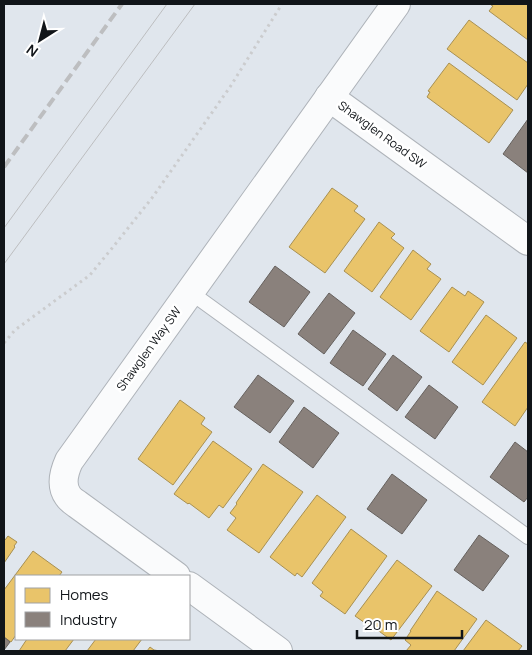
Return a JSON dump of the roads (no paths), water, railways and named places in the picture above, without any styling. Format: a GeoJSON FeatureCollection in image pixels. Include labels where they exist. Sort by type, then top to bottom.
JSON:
{"type":"FeatureCollection","features":[{"type":"Feature","properties":{"kind":"street","name":"Shawglen Road SW"},"geometry":{"type":"LineString","coordinates":[[396,4],[329,97],[528,239]]}},
{"type":"Feature","properties":{"kind":"street","name":"Shawglen Way SW"},"geometry":{"type":"LineString","coordinates":[[175,575],[67,496],[63,484],[64,473],[69,461],[329,97]]}},
{"type":"Feature","properties":{"kind":"street"},"geometry":{"type":"LineString","coordinates":[[190,587],[278,651]]}},
{"type":"Feature","properties":{"kind":"lane"},"geometry":{"type":"LineString","coordinates":[[190,292],[528,537]]}},
{"type":"Feature","properties":{"kind":"tram line"},"geometry":{"type":"LineString","coordinates":[[4,228],[167,4]]}},
{"type":"Feature","properties":{"kind":"tram line"},"geometry":{"type":"LineString","coordinates":[[4,264],[195,4]]}},
{"type":"Feature","properties":{"kind":"railway"},"geometry":{"type":"LineString","coordinates":[[4,167],[122,4]]}}]}
